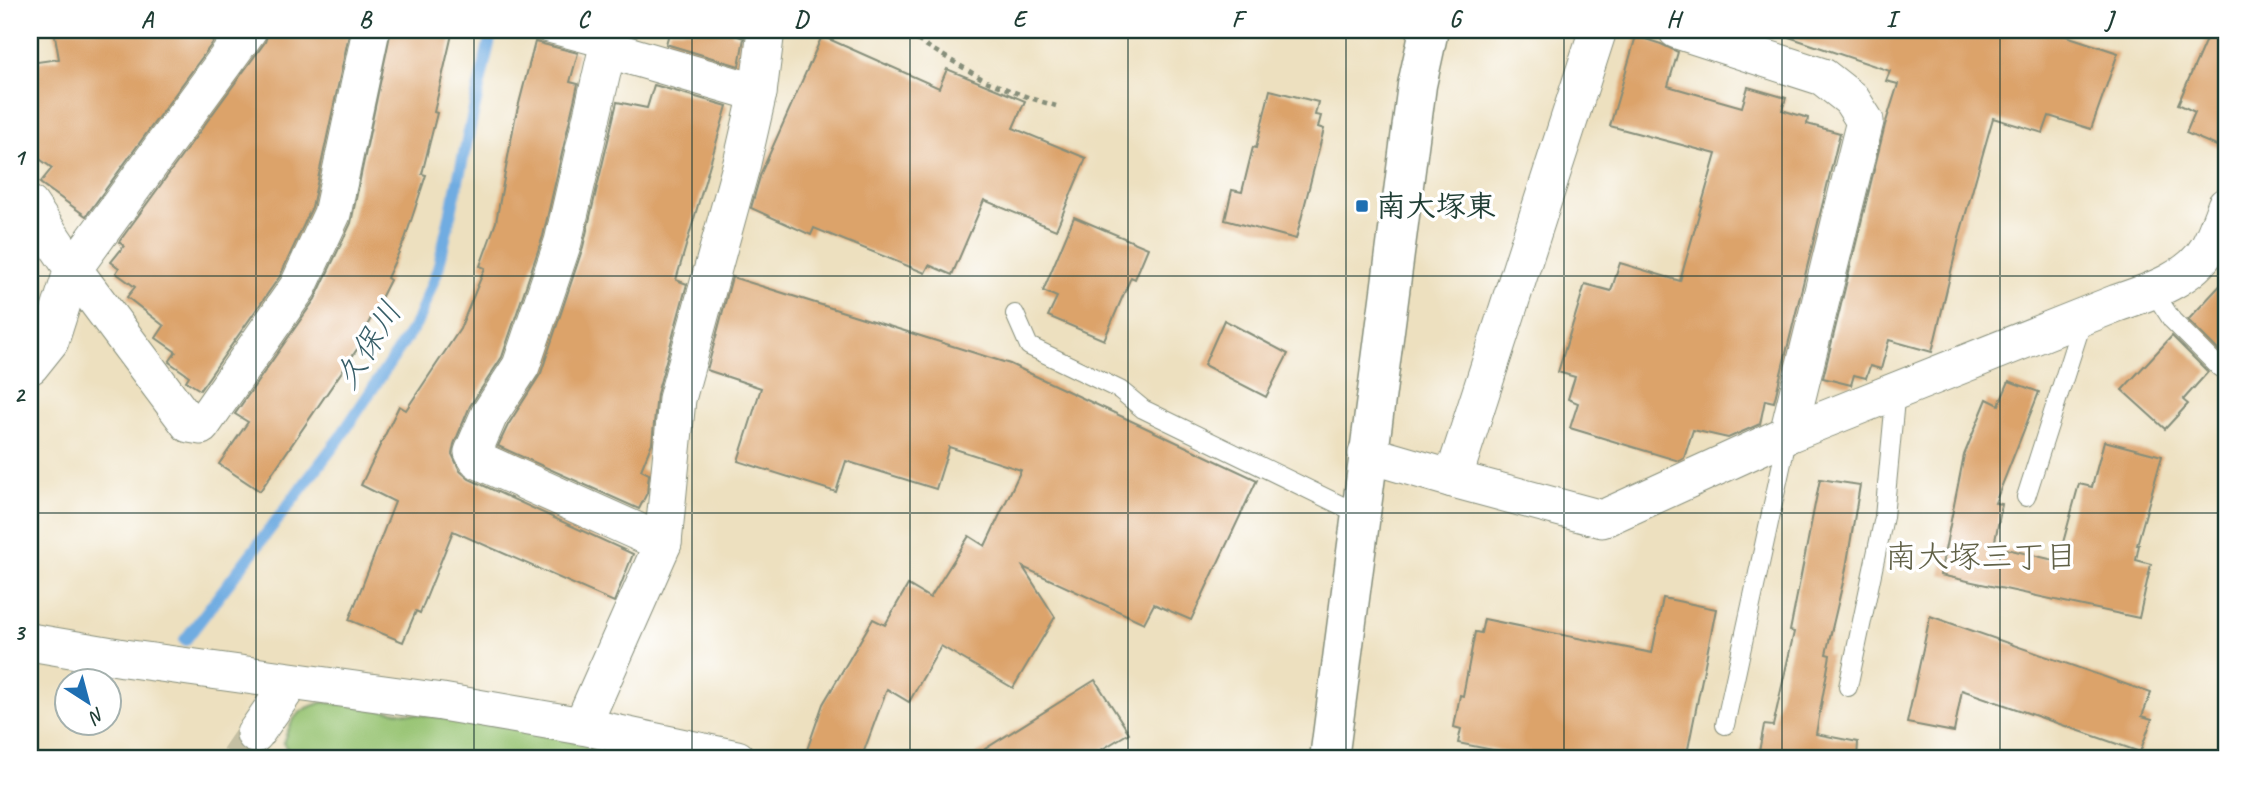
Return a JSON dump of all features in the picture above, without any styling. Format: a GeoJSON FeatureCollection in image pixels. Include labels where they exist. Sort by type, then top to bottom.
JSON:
{"type":"FeatureCollection","features":[{"type":"Feature","properties":{"kind":"street"},"geometry":{"type":"LineString","coordinates":[[30,366],[50,341],[73,269],[248,30]]}},
{"type":"Feature","properties":{"kind":"street"},"geometry":{"type":"LineString","coordinates":[[30,205],[73,269],[189,424],[201,426],[298,287],[332,214],[371,30]]}},
{"type":"Feature","properties":{"kind":"street"},"geometry":{"type":"LineString","coordinates":[[582,726],[663,543],[677,399],[742,163],[758,93],[766,30]]}},
{"type":"Feature","properties":{"kind":"street"},"geometry":{"type":"LineString","coordinates":[[1329,759],[1417,85],[1428,30]]}},
{"type":"Feature","properties":{"kind":"street"},"geometry":{"type":"LineString","coordinates":[[1453,479],[1598,30]]}},
{"type":"Feature","properties":{"kind":"street"},"geometry":{"type":"LineString","coordinates":[[1677,30],[1823,78],[1851,99],[1865,121],[1788,434]]}},
{"type":"Feature","properties":{"kind":"street"},"geometry":{"type":"LineString","coordinates":[[663,543],[478,460],[473,452],[489,415],[521,366],[563,242],[605,59],[610,50],[758,93]]}},
{"type":"Feature","properties":{"kind":"street"},"geometry":{"type":"LineString","coordinates":[[1367,454],[1602,519],[1788,434],[1896,389],[2169,283],[2191,267],[2208,248],[2226,206]]}},
{"type":"Feature","properties":{"kind":"street"},"geometry":{"type":"LineString","coordinates":[[30,642],[442,702],[582,726],[737,759]]}},
{"type":"Feature","properties":{"kind":"street"},"geometry":{"type":"LineString","coordinates":[[255,734],[291,682]]}},
{"type":"Feature","properties":{"kind":"lane"},"geometry":{"type":"LineString","coordinates":[[539,31],[610,50]]}},
{"type":"Feature","properties":{"kind":"lane"},"geometry":{"type":"LineString","coordinates":[[2153,291],[2172,320],[2220,368]]}},
{"type":"Feature","properties":{"kind":"lane"},"geometry":{"type":"LineString","coordinates":[[1015,314],[1029,346],[1120,390],[1143,409],[1360,515]]}},
{"type":"Feature","properties":{"kind":"lane"},"geometry":{"type":"LineString","coordinates":[[2026,497],[2084,316]]}},
{"type":"Feature","properties":{"kind":"lane"},"geometry":{"type":"LineString","coordinates":[[1848,687],[1884,517],[1896,389]]}},
{"type":"Feature","properties":{"kind":"lane"},"geometry":{"type":"LineString","coordinates":[[1725,725],[1788,434]]}},
{"type":"Feature","properties":{"kind":"path"},"geometry":{"type":"LineString","coordinates":[[900,30],[986,81],[1056,106]]}},
{"type":"Feature","properties":{"kind":"green space"},"geometry":{"type":"Polygon","coordinates":[[[324,702],[505,726],[657,759],[320,759],[289,751],[283,743],[293,720],[307,708],[324,702]]]}},
{"type":"Feature","properties":{"kind":"building"},"geometry":{"type":"Polygon","coordinates":[[[54,30],[222,30],[86,216],[40,183],[52,168],[30,152],[30,63],[59,59],[54,30]]]}},
{"type":"Feature","properties":{"kind":"building"},"geometry":{"type":"Polygon","coordinates":[[[269,30],[350,30],[312,207],[280,276],[200,390],[186,381],[189,376],[169,362],[176,352],[156,338],[164,326],[127,297],[135,287],[116,273],[119,268],[111,262],[124,246],[119,242],[265,42],[269,30]]]}},
{"type":"Feature","properties":{"kind":"building"},"geometry":{"type":"Polygon","coordinates":[[[391,30],[453,30],[422,174],[426,175],[405,239],[387,278],[390,280],[360,340],[362,342],[260,491],[219,464],[248,422],[235,414],[315,299],[351,223],[391,30]]]}},
{"type":"Feature","properties":{"kind":"building"},"geometry":{"type":"Polygon","coordinates":[[[670,30],[733,30],[732,34],[744,38],[739,66],[666,44],[670,30]]]}},
{"type":"Feature","properties":{"kind":"building"},"geometry":{"type":"Polygon","coordinates":[[[1787,30],[2048,30],[2118,53],[2091,129],[2049,116],[2043,133],[1993,118],[1960,234],[1932,352],[1889,340],[1881,369],[1870,366],[1866,378],[1854,375],[1851,385],[1823,378],[1885,125],[1898,84],[1886,81],[1890,71],[1786,36],[1787,30]]]}},
{"type":"Feature","properties":{"kind":"building"},"geometry":{"type":"Polygon","coordinates":[[[2210,30],[2226,30],[2226,150],[2186,133],[2195,112],[2178,104],[2210,30]]]}},
{"type":"Feature","properties":{"kind":"building"},"geometry":{"type":"Polygon","coordinates":[[[822,36],[939,88],[947,69],[1025,101],[1013,128],[1086,158],[1056,230],[984,200],[952,275],[929,265],[925,273],[814,228],[811,235],[751,208],[761,173],[822,36]]]}},
{"type":"Feature","properties":{"kind":"building"},"geometry":{"type":"Polygon","coordinates":[[[1636,36],[1678,52],[1668,86],[1742,107],[1748,87],[1786,98],[1782,110],[1808,118],[1807,124],[1840,133],[1774,402],[1765,400],[1760,424],[1728,438],[1693,430],[1684,458],[1679,461],[1570,428],[1578,403],[1568,399],[1575,377],[1558,372],[1585,284],[1611,291],[1620,263],[1680,281],[1716,154],[1610,126],[1636,36]]]}},
{"type":"Feature","properties":{"kind":"building"},"geometry":{"type":"Polygon","coordinates":[[[535,42],[578,53],[570,82],[578,84],[543,236],[502,357],[470,406],[452,454],[460,471],[469,479],[633,554],[614,602],[453,531],[420,613],[416,611],[403,642],[349,620],[395,502],[361,485],[399,406],[406,410],[460,329],[485,268],[480,266],[496,222],[515,119],[535,42]]]}},
{"type":"Feature","properties":{"kind":"building"},"geometry":{"type":"Polygon","coordinates":[[[654,85],[727,106],[676,280],[687,284],[657,394],[652,443],[641,470],[649,474],[647,493],[639,509],[498,446],[541,373],[583,247],[617,102],[647,108],[654,85]]]}},
{"type":"Feature","properties":{"kind":"building"},"geometry":{"type":"Polygon","coordinates":[[[1270,90],[1318,102],[1315,115],[1321,116],[1318,127],[1324,129],[1296,239],[1225,220],[1232,190],[1242,192],[1270,90]]]}},
{"type":"Feature","properties":{"kind":"building"},"geometry":{"type":"Polygon","coordinates":[[[1074,217],[1148,248],[1135,279],[1131,277],[1104,340],[1048,316],[1057,297],[1043,291],[1074,217]]]}},
{"type":"Feature","properties":{"kind":"building"},"geometry":{"type":"Polygon","coordinates":[[[732,277],[1010,364],[1257,480],[1191,620],[1154,604],[1144,623],[1023,567],[1055,617],[1013,688],[941,646],[909,702],[887,689],[861,759],[832,759],[807,750],[823,704],[873,619],[885,625],[908,585],[930,598],[969,536],[985,546],[1021,470],[949,447],[936,489],[846,461],[836,492],[738,461],[761,388],[707,370],[732,277]]]}},
{"type":"Feature","properties":{"kind":"building"},"geometry":{"type":"Polygon","coordinates":[[[2226,279],[2226,353],[2224,356],[2188,320],[2226,279]]]}},
{"type":"Feature","properties":{"kind":"building"},"geometry":{"type":"Polygon","coordinates":[[[1224,320],[1288,354],[1266,397],[1204,365],[1224,320]]]}},
{"type":"Feature","properties":{"kind":"building"},"geometry":{"type":"Polygon","coordinates":[[[2172,336],[2208,372],[2183,400],[2188,404],[2165,429],[2122,390],[2172,336]]]}},
{"type":"Feature","properties":{"kind":"building"},"geometry":{"type":"Polygon","coordinates":[[[2009,381],[2039,392],[1995,503],[2002,504],[1994,546],[2058,561],[2079,484],[2092,487],[2104,441],[2162,456],[2137,545],[2136,560],[2151,564],[2139,618],[1940,575],[1964,455],[1987,399],[1999,405],[2009,381]]]}},
{"type":"Feature","properties":{"kind":"building"},"geometry":{"type":"Polygon","coordinates":[[[1820,479],[1860,485],[1845,574],[1826,654],[1830,655],[1816,734],[1858,742],[1857,759],[1766,759],[1758,757],[1764,725],[1773,726],[1794,632],[1790,631],[1820,479]]]}},
{"type":"Feature","properties":{"kind":"building"},"geometry":{"type":"Polygon","coordinates":[[[1663,598],[1716,609],[1686,759],[1538,759],[1458,743],[1461,729],[1454,727],[1460,695],[1463,696],[1475,632],[1481,633],[1484,619],[1652,653],[1663,598]]]}},
{"type":"Feature","properties":{"kind":"building"},"geometry":{"type":"Polygon","coordinates":[[[1930,616],[2151,693],[2142,716],[2152,719],[2140,752],[1962,690],[1954,732],[1907,723],[1930,616]]]}},
{"type":"Feature","properties":{"kind":"building"},"geometry":{"type":"Polygon","coordinates":[[[1095,680],[1129,733],[1086,759],[969,759],[1095,680]]]}},
{"type":"Feature","properties":{"kind":"waterway","name":"久保川"},"geometry":{"type":"LineString","coordinates":[[185,640],[339,439],[417,322],[438,269],[492,30]]}},
{"type":"Feature","properties":{"kind":"tunnel"},"geometry":{"type":"LineString","coordinates":[[238,759],[255,734]]}},
{"type":"Feature","properties":{"kind":"place","name":"南大塚東"},"geometry":{"type":"Point","coordinates":[1362,206]}},
{"type":"Feature","properties":{"kind":"district","name":"南大塚三丁目"},"geometry":{"type":"Point","coordinates":[1981,556]}}]}
